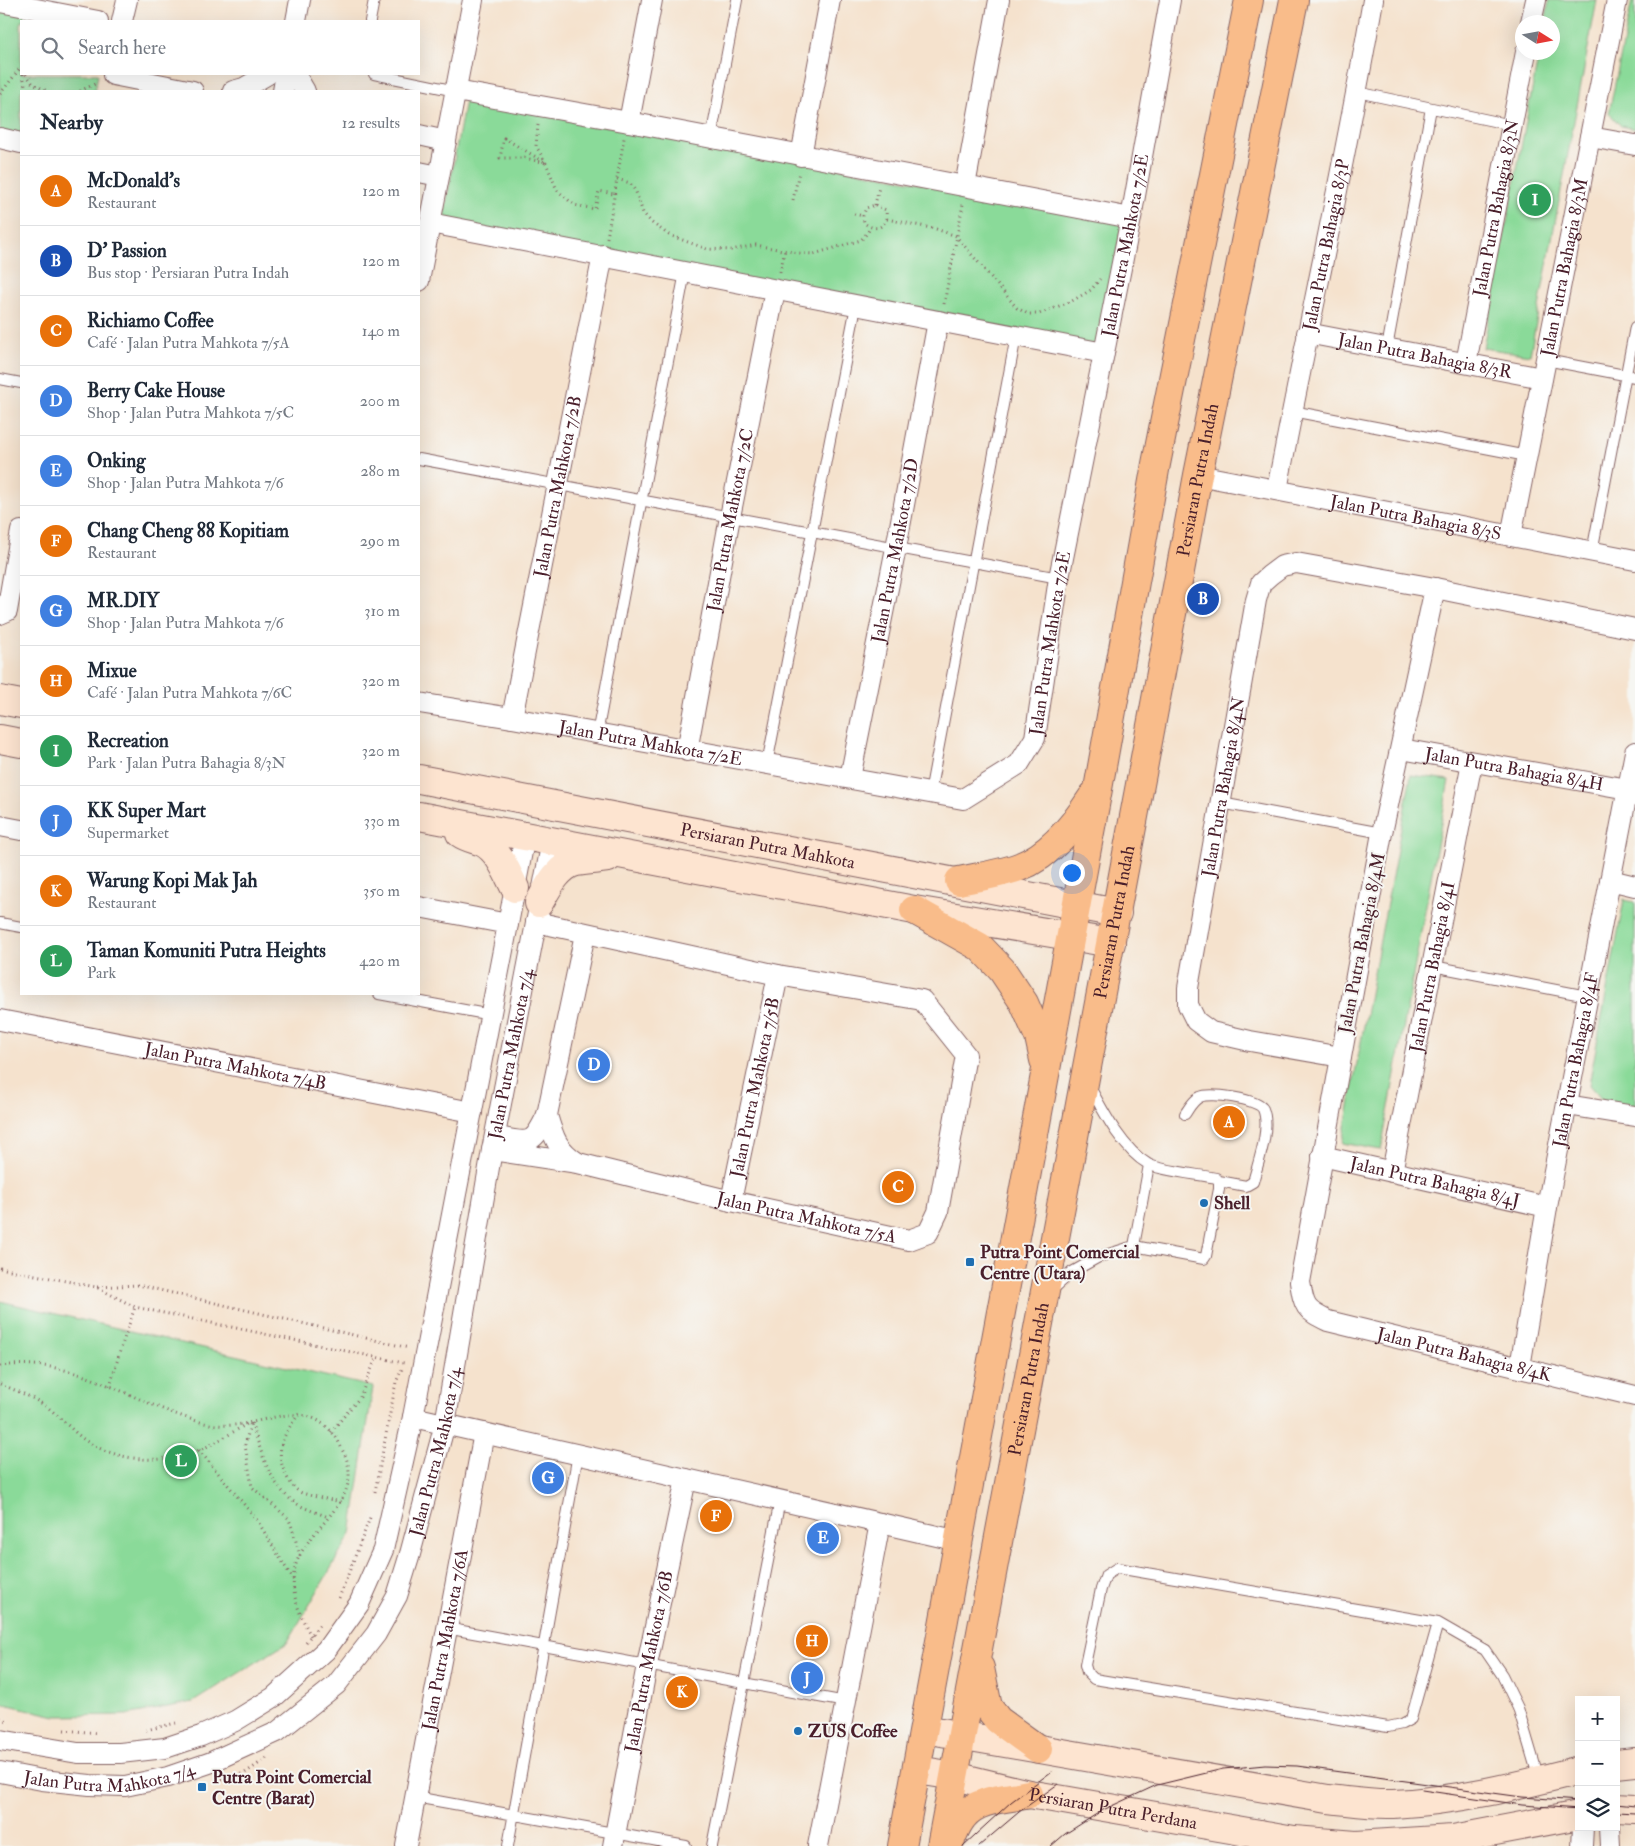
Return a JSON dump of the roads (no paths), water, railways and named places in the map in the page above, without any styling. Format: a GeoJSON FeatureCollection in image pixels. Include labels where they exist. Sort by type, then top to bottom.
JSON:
{"type":"FeatureCollection","features":[{"type":"Feature","properties":{"kind":"main road"},"geometry":{"type":"LineString","coordinates":[[902,1846],[1098,789],[1156,464],[1249,0]]}},
{"type":"Feature","properties":{"kind":"main road","name":"Persiaran Putra Indah"},"geometry":{"type":"LineString","coordinates":[[941,1846],[1198,475],[1294,0]]}},
{"type":"Feature","properties":{"kind":"main road"},"geometry":{"type":"LineString","coordinates":[[959,881],[1020,867],[1038,856],[1055,844],[1079,818],[1098,789]]}},
{"type":"Feature","properties":{"kind":"main road"},"geometry":{"type":"LineString","coordinates":[[914,910],[980,947],[1002,970],[1024,1002],[1039,1037],[1045,1069]]}},
{"type":"Feature","properties":{"kind":"main road"},"geometry":{"type":"LineString","coordinates":[[978,1651],[988,1707],[998,1720],[1038,1749]]}},
{"type":"Feature","properties":{"kind":"main road"},"geometry":{"type":"LineString","coordinates":[[948,1846],[962,1818],[974,1807],[985,1802],[1029,1794]]}},
{"type":"Feature","properties":{"kind":"street"},"geometry":{"type":"LineString","coordinates":[[122,20],[126,0]]}},
{"type":"Feature","properties":{"kind":"street"},"geometry":{"type":"LineString","coordinates":[[296,20],[300,0]]}},
{"type":"Feature","properties":{"kind":"street"},"geometry":{"type":"LineString","coordinates":[[420,269],[424,222],[442,159],[474,0]]}},
{"type":"Feature","properties":{"kind":"street"},"geometry":{"type":"LineString","coordinates":[[626,128],[652,0]]}},
{"type":"Feature","properties":{"kind":"street"},"geometry":{"type":"LineString","coordinates":[[800,164],[830,0]]}},
{"type":"Feature","properties":{"kind":"street"},"geometry":{"type":"LineString","coordinates":[[964,193],[999,0]]}},
{"type":"Feature","properties":{"kind":"street","name":"Jalan Putra Mahkota 7/2E"},"geometry":{"type":"LineString","coordinates":[[420,703],[963,799],[1019,764],[1035,738],[1060,578],[1131,218],[1170,0]]}},
{"type":"Feature","properties":{"kind":"street","name":"Jalan Putra Bahagia 8/3P"},"geometry":{"type":"LineString","coordinates":[[1277,490],[1307,332],[1357,92],[1373,0]]}},
{"type":"Feature","properties":{"kind":"street"},"geometry":{"type":"LineString","coordinates":[[1533,15],[1536,0]]}},
{"type":"Feature","properties":{"kind":"street","name":"Jalan Putra Bahagia 8/3M"},"geometry":{"type":"LineString","coordinates":[[1511,536],[1616,0]]}},
{"type":"Feature","properties":{"kind":"street"},"geometry":{"type":"LineString","coordinates":[[0,2],[93,20]]}},
{"type":"Feature","properties":{"kind":"street","name":"Jalan Putra Bahagia 8/3N"},"geometry":{"type":"LineString","coordinates":[[1466,364],[1524,60]]}},
{"type":"Feature","properties":{"kind":"street"},"geometry":{"type":"LineString","coordinates":[[236,90],[244,88],[266,75]]}},
{"type":"Feature","properties":{"kind":"street"},"geometry":{"type":"LineString","coordinates":[[283,90],[286,75]]}},
{"type":"Feature","properties":{"kind":"street"},"geometry":{"type":"LineString","coordinates":[[296,75],[304,90]]}},
{"type":"Feature","properties":{"kind":"street"},"geometry":{"type":"LineString","coordinates":[[113,80],[186,90]]}},
{"type":"Feature","properties":{"kind":"street"},"geometry":{"type":"LineString","coordinates":[[456,91],[626,128],[711,138],[800,164],[964,193],[1131,218]]}},
{"type":"Feature","properties":{"kind":"street"},"geometry":{"type":"LineString","coordinates":[[420,136],[442,159]]}},
{"type":"Feature","properties":{"kind":"street"},"geometry":{"type":"LineString","coordinates":[[0,138],[20,143]]}},
{"type":"Feature","properties":{"kind":"street"},"geometry":{"type":"LineString","coordinates":[[1590,138],[1635,145]]}},
{"type":"Feature","properties":{"kind":"street"},"geometry":{"type":"LineString","coordinates":[[420,171],[442,159]]}},
{"type":"Feature","properties":{"kind":"street"},"geometry":{"type":"LineString","coordinates":[[424,222],[605,247],[685,272],[777,284],[856,306],[940,314],[1016,336],[1104,352]]}},
{"type":"Feature","properties":{"kind":"street","name":"Jalan Putra Mahkota 7/2B"},"geometry":{"type":"LineString","coordinates":[[512,718],[605,247]]}},
{"type":"Feature","properties":{"kind":"street","name":"Jalan Putra Mahkota 7/2C"},"geometry":{"type":"LineString","coordinates":[[687,751],[730,517],[777,284]]}},
{"type":"Feature","properties":{"kind":"street","name":"Jalan Putra Mahkota 7/2D"},"geometry":{"type":"LineString","coordinates":[[850,778],[940,314]]}},
{"type":"Feature","properties":{"kind":"street","name":"Jalan Putra Bahagia 8/3R"},"geometry":{"type":"LineString","coordinates":[[1307,332],[1466,364],[1544,369]]}},
{"type":"Feature","properties":{"kind":"street","name":"Jalan Putra Bahagia 8/3S"},"geometry":{"type":"LineString","coordinates":[[1198,475],[1635,560]]}},
{"type":"Feature","properties":{"kind":"street"},"geometry":{"type":"LineString","coordinates":[[7,612],[20,537]]}},
{"type":"Feature","properties":{"kind":"street","name":"Jalan Putra Bahagia 8/4N"},"geometry":{"type":"LineString","coordinates":[[1340,1056],[1250,1041],[1211,1032],[1196,1021],[1188,1006],[1188,988],[1256,600],[1261,583],[1282,566],[1296,563],[1435,588],[1635,629]]}},
{"type":"Feature","properties":{"kind":"street","name":"Jalan Putra Bahagia 8/4M"},"geometry":{"type":"LineString","coordinates":[[1303,1299],[1300,1282],[1340,1056],[1382,834],[1435,588]]}},
{"type":"Feature","properties":{"kind":"street"},"geometry":{"type":"LineString","coordinates":[[0,739],[20,743]]}},
{"type":"Feature","properties":{"kind":"street","name":"Jalan Putra Bahagia 8/4H"},"geometry":{"type":"LineString","coordinates":[[1401,749],[1628,789]]}},
{"type":"Feature","properties":{"kind":"street","name":"Jalan Putra Bahagia 8/4F"},"geometry":{"type":"LineString","coordinates":[[1520,1367],[1587,996],[1635,752]]}},
{"type":"Feature","properties":{"kind":"street","name":"Jalan Putra Bahagia 8/4I"},"geometry":{"type":"LineString","coordinates":[[1392,1172],[1472,762]]}},
{"type":"Feature","properties":{"kind":"street","name":"Persiaran Putra Mahkota"},"geometry":{"type":"LineString","coordinates":[[420,779],[959,881],[1117,913]]}},
{"type":"Feature","properties":{"kind":"street"},"geometry":{"type":"LineString","coordinates":[[450,785],[457,795],[539,832],[577,820],[614,826],[645,822]]}},
{"type":"Feature","properties":{"kind":"street","name":"Persiaran Putra Mahkota"},"geometry":{"type":"LineString","coordinates":[[420,816],[539,832],[624,855],[914,910],[1111,943]]}},
{"type":"Feature","properties":{"kind":"street"},"geometry":{"type":"LineString","coordinates":[[446,821],[465,836],[483,843],[493,850],[514,888]]}},
{"type":"Feature","properties":{"kind":"street"},"geometry":{"type":"LineString","coordinates":[[0,826],[20,830]]}},
{"type":"Feature","properties":{"kind":"street","name":"Jalan Putra Mahkota 7/4"},"geometry":{"type":"LineString","coordinates":[[0,1740],[78,1753],[120,1753],[165,1748],[201,1736],[235,1721],[274,1696],[326,1650],[359,1604],[383,1550],[413,1417],[514,888],[539,832]]}},
{"type":"Feature","properties":{"kind":"street","name":"Jalan Putra Mahkota 7/4"},"geometry":{"type":"LineString","coordinates":[[0,1772],[42,1780],[125,1786],[168,1777],[209,1764],[278,1732],[336,1685],[376,1634],[397,1596],[445,1424],[493,1143],[537,913],[539,832]]}},
{"type":"Feature","properties":{"kind":"street"},"geometry":{"type":"LineString","coordinates":[[537,913],[562,870],[574,862],[624,855]]}},
{"type":"Feature","properties":{"kind":"street"},"geometry":{"type":"LineString","coordinates":[[1610,880],[1635,886]]}},
{"type":"Feature","properties":{"kind":"street"},"geometry":{"type":"LineString","coordinates":[[420,907],[508,924]]}},
{"type":"Feature","properties":{"kind":"street","name":"Jalan Putra Mahkota 7/5A"},"geometry":{"type":"LineString","coordinates":[[493,1143],[909,1240],[928,1233],[938,1212],[966,1055],[922,1000],[778,975],[585,934],[537,913]]}},
{"type":"Feature","properties":{"kind":"street"},"geometry":{"type":"LineString","coordinates":[[493,1143],[530,1140],[536,1136],[547,1115],[585,934]]}},
{"type":"Feature","properties":{"kind":"street","name":"Jalan Putra Mahkota 7/5B"},"geometry":{"type":"LineString","coordinates":[[731,1200],[778,975]]}},
{"type":"Feature","properties":{"kind":"street","name":"Jalan Putra Mahkota 7/4B"},"geometry":{"type":"LineString","coordinates":[[0,1020],[472,1112]]}},
{"type":"Feature","properties":{"kind":"street"},"geometry":{"type":"LineString","coordinates":[[1567,1105],[1635,1116]]}},
{"type":"Feature","properties":{"kind":"street"},"geometry":{"type":"LineString","coordinates":[[547,1115],[555,1140],[567,1156],[578,1163]]}},
{"type":"Feature","properties":{"kind":"street","name":"Jalan Putra Bahagia 8/4J"},"geometry":{"type":"LineString","coordinates":[[1322,1156],[1548,1207]]}},
{"type":"Feature","properties":{"kind":"street","name":"Jalan Putra Bahagia 8/4K"},"geometry":{"type":"LineString","coordinates":[[1303,1299],[1310,1312],[1328,1321],[1635,1396]]}},
{"type":"Feature","properties":{"kind":"street"},"geometry":{"type":"LineString","coordinates":[[413,1417],[959,1541]]}},
{"type":"Feature","properties":{"kind":"street","name":"Jalan Putra Mahkota 7/6A"},"geometry":{"type":"LineString","coordinates":[[406,1846],[484,1433]]}},
{"type":"Feature","properties":{"kind":"street","name":"Jalan Putra Mahkota 7/6B"},"geometry":{"type":"LineString","coordinates":[[614,1840],[647,1665],[686,1479]]}},
{"type":"Feature","properties":{"kind":"street"},"geometry":{"type":"LineString","coordinates":[[818,1846],[880,1523]]}},
{"type":"Feature","properties":{"kind":"street"},"geometry":{"type":"LineString","coordinates":[[924,1729],[1328,1799],[1391,1804],[1444,1800],[1573,1771],[1576,1786]]}},
{"type":"Feature","properties":{"kind":"street"},"geometry":{"type":"LineString","coordinates":[[1620,1764],[1635,1762]]}},
{"type":"Feature","properties":{"kind":"street","name":"Persiaran Putra Perdana"},"geometry":{"type":"LineString","coordinates":[[917,1770],[954,1776],[1029,1794],[1294,1840],[1356,1845],[1464,1843],[1575,1816]]}},
{"type":"Feature","properties":{"kind":"street"},"geometry":{"type":"LineString","coordinates":[[1620,1808],[1635,1809]]}},
{"type":"Feature","properties":{"kind":"street"},"geometry":{"type":"LineString","coordinates":[[1582,1846],[1583,1831]]}},
{"type":"Feature","properties":{"kind":"street"},"geometry":{"type":"LineString","coordinates":[[1608,1831],[1610,1846]]}},
{"type":"Feature","properties":{"kind":"lane"},"geometry":{"type":"LineString","coordinates":[[370,20],[374,0]]}},
{"type":"Feature","properties":{"kind":"lane"},"geometry":{"type":"LineString","coordinates":[[711,138],[737,0]]}},
{"type":"Feature","properties":{"kind":"lane"},"geometry":{"type":"LineString","coordinates":[[379,75],[456,91]]}},
{"type":"Feature","properties":{"kind":"lane"},"geometry":{"type":"LineString","coordinates":[[1357,92],[1512,125]]}},
{"type":"Feature","properties":{"kind":"lane"},"geometry":{"type":"LineString","coordinates":[[1386,348],[1431,108]]}},
{"type":"Feature","properties":{"kind":"lane"},"geometry":{"type":"LineString","coordinates":[[597,734],[685,272]]}},
{"type":"Feature","properties":{"kind":"lane"},"geometry":{"type":"LineString","coordinates":[[767,764],[856,306]]}},
{"type":"Feature","properties":{"kind":"lane"},"geometry":{"type":"LineString","coordinates":[[1592,552],[1630,377],[1635,327]]}},
{"type":"Feature","properties":{"kind":"lane"},"geometry":{"type":"LineString","coordinates":[[930,793],[1016,336]]}},
{"type":"Feature","properties":{"kind":"lane"},"geometry":{"type":"LineString","coordinates":[[1544,369],[1630,377]]}},
{"type":"Feature","properties":{"kind":"lane"},"geometry":{"type":"LineString","coordinates":[[0,379],[20,384]]}},
{"type":"Feature","properties":{"kind":"lane"},"geometry":{"type":"LineString","coordinates":[[1292,411],[1527,456]]}},
{"type":"Feature","properties":{"kind":"lane"},"geometry":{"type":"LineString","coordinates":[[420,459],[1060,578]]}},
{"type":"Feature","properties":{"kind":"lane"},"geometry":{"type":"LineString","coordinates":[[1221,803],[1382,834]]}},
{"type":"Feature","properties":{"kind":"lane"},"geometry":{"type":"LineString","coordinates":[[0,923],[20,927]]}},
{"type":"Feature","properties":{"kind":"lane"},"geometry":{"type":"LineString","coordinates":[[1432,966],[1587,996]]}},
{"type":"Feature","properties":{"kind":"lane"},"geometry":{"type":"LineString","coordinates":[[385,995],[490,1014]]}},
{"type":"Feature","properties":{"kind":"lane"},"geometry":{"type":"LineString","coordinates":[[1086,1079],[1105,1114],[1130,1149],[1149,1165],[1216,1178],[1219,1182],[1246,1186],[1253,1182],[1266,1126],[1263,1110],[1260,1106],[1251,1101],[1207,1095],[1199,1097],[1185,1114]]}},
{"type":"Feature","properties":{"kind":"lane"},"geometry":{"type":"LineString","coordinates":[[1134,1246],[1149,1165]]}},
{"type":"Feature","properties":{"kind":"lane"},"geometry":{"type":"LineString","coordinates":[[1045,1297],[1072,1272],[1099,1257],[1134,1246],[1204,1259],[1208,1247],[1219,1182]]}},
{"type":"Feature","properties":{"kind":"lane"},"geometry":{"type":"LineString","coordinates":[[508,1846],[578,1454]]}},
{"type":"Feature","properties":{"kind":"lane"},"geometry":{"type":"LineString","coordinates":[[712,1846],[780,1500]]}},
{"type":"Feature","properties":{"kind":"lane"},"geometry":{"type":"LineString","coordinates":[[1438,1622],[1411,1719],[1402,1724],[1388,1727],[1094,1679],[1087,1672],[1085,1665],[1101,1589],[1106,1575],[1117,1568],[1438,1622],[1485,1650],[1502,1675],[1518,1708],[1539,1780]]}},
{"type":"Feature","properties":{"kind":"lane"},"geometry":{"type":"LineString","coordinates":[[446,1628],[846,1702]]}},
{"type":"Feature","properties":{"kind":"lane"},"geometry":{"type":"LineString","coordinates":[[416,1797],[514,1815],[614,1840],[686,1846]]}},
{"type":"Feature","properties":{"kind":"tram line"},"geometry":{"type":"LineString","coordinates":[[1051,1846],[1065,1834],[1103,1810],[1157,1785],[1223,1769],[1265,1765],[1297,1766],[1522,1797],[1575,1801]]}},
{"type":"Feature","properties":{"kind":"tram line"},"geometry":{"type":"LineString","coordinates":[[963,1846],[1011,1802],[1051,1772]]}},
{"type":"Feature","properties":{"kind":"tram line"},"geometry":{"type":"LineString","coordinates":[[979,1846],[1019,1812],[1058,1784]]}},
{"type":"Feature","properties":{"kind":"tram line"},"geometry":{"type":"LineString","coordinates":[[1422,1790],[1522,1805],[1575,1809]]}},
{"type":"Feature","properties":{"kind":"tram line"},"geometry":{"type":"LineString","coordinates":[[1620,1804],[1635,1806]]}},
{"type":"Feature","properties":{"kind":"tram line"},"geometry":{"type":"LineString","coordinates":[[1620,1812],[1635,1813]]}},
{"type":"Feature","properties":{"kind":"place","name":"Recreation"},"geometry":{"type":"Point","coordinates":[1535,200]}},
{"type":"Feature","properties":{"kind":"place","name":"D' Passion"},"geometry":{"type":"Point","coordinates":[1203,599]}},
{"type":"Feature","properties":{"kind":"place","name":"Berry Cake House"},"geometry":{"type":"Point","coordinates":[594,1065]}},
{"type":"Feature","properties":{"kind":"place","name":"McDonald's"},"geometry":{"type":"Point","coordinates":[1229,1122]}},
{"type":"Feature","properties":{"kind":"place","name":"Richiamo Coffee"},"geometry":{"type":"Point","coordinates":[898,1187]}},
{"type":"Feature","properties":{"kind":"place","name":"Shell"},"geometry":{"type":"Point","coordinates":[1204,1203]}},
{"type":"Feature","properties":{"kind":"place","name":"Putra Point Comercial Centre (Utara)"},"geometry":{"type":"Point","coordinates":[970,1262]}},
{"type":"Feature","properties":{"kind":"place","name":"Taman Komuniti Putra Heights"},"geometry":{"type":"Point","coordinates":[181,1461]}},
{"type":"Feature","properties":{"kind":"place","name":"MR.DIY"},"geometry":{"type":"Point","coordinates":[548,1478]}},
{"type":"Feature","properties":{"kind":"place","name":"Chang Cheng 88 Kopitiam"},"geometry":{"type":"Point","coordinates":[716,1516]}},
{"type":"Feature","properties":{"kind":"place","name":"Onking"},"geometry":{"type":"Point","coordinates":[823,1538]}},
{"type":"Feature","properties":{"kind":"place","name":"Mixue"},"geometry":{"type":"Point","coordinates":[812,1641]}},
{"type":"Feature","properties":{"kind":"place","name":"KK Super Mart"},"geometry":{"type":"Point","coordinates":[807,1678]}},
{"type":"Feature","properties":{"kind":"place","name":"Warung Kopi Mak Jah"},"geometry":{"type":"Point","coordinates":[682,1692]}},
{"type":"Feature","properties":{"kind":"place","name":"ZUS Coffee"},"geometry":{"type":"Point","coordinates":[798,1731]}},
{"type":"Feature","properties":{"kind":"place","name":"Putra Point Comercial Centre (Barat)"},"geometry":{"type":"Point","coordinates":[202,1787]}}]}
